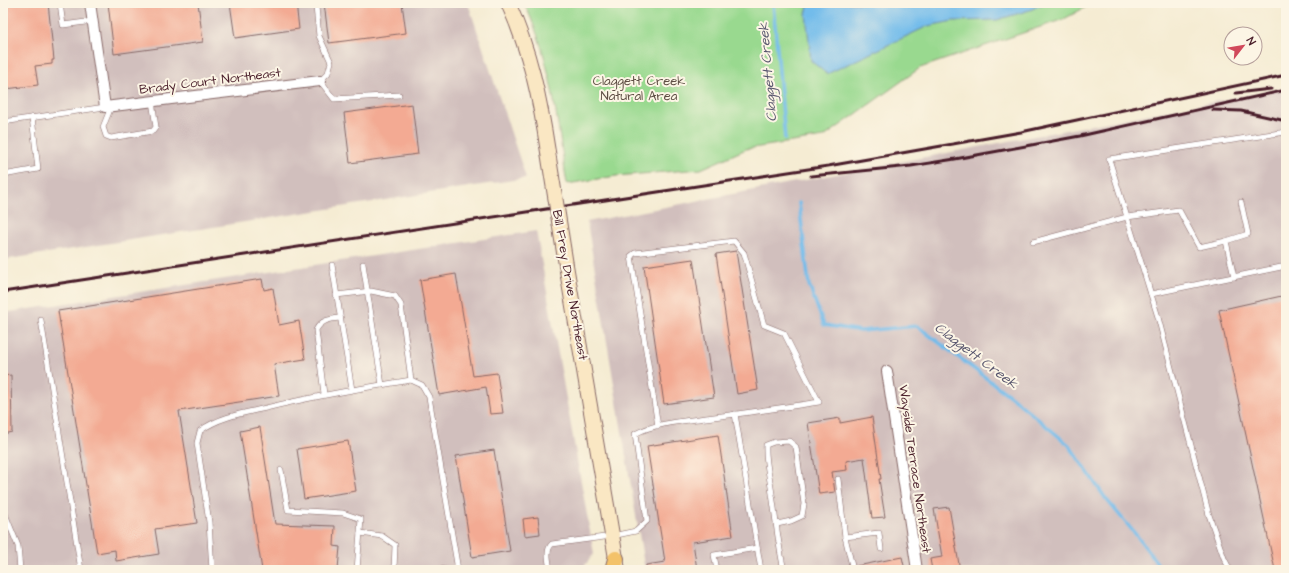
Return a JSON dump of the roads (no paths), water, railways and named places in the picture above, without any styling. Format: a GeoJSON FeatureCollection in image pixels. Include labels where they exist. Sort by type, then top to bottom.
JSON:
{"type":"FeatureCollection","features":[{"type":"Feature","properties":{"kind":"street"},"geometry":{"type":"LineString","coordinates":[[90,3],[108,106]]}},
{"type":"Feature","properties":{"kind":"street","name":"Bill Frey Drive Northeast"},"geometry":{"type":"LineString","coordinates":[[508,3],[525,40],[538,88],[616,566]]}},
{"type":"Feature","properties":{"kind":"street","name":"Brady Court Northeast"},"geometry":{"type":"LineString","coordinates":[[108,106],[320,81]]}},
{"type":"Feature","properties":{"kind":"street","name":"Wayside Terrace Northeast"},"geometry":{"type":"LineString","coordinates":[[887,371],[917,570]]}},
{"type":"Feature","properties":{"kind":"lane"},"geometry":{"type":"LineString","coordinates":[[60,3],[63,25],[92,21]]}},
{"type":"Feature","properties":{"kind":"lane"},"geometry":{"type":"LineString","coordinates":[[316,6],[319,36],[331,62],[328,73],[320,81],[334,99],[399,95]]}},
{"type":"Feature","properties":{"kind":"lane"},"geometry":{"type":"LineString","coordinates":[[3,122],[108,106],[103,127],[106,136],[111,138],[153,131],[156,128],[152,101]]}},
{"type":"Feature","properties":{"kind":"lane"},"geometry":{"type":"LineString","coordinates":[[3,175],[38,169],[32,117]]}},
{"type":"Feature","properties":{"kind":"lane"},"geometry":{"type":"LineString","coordinates":[[1230,570],[1224,558],[1209,515],[1151,294],[1109,159],[1286,132]]}},
{"type":"Feature","properties":{"kind":"lane"},"geometry":{"type":"LineString","coordinates":[[1032,242],[1127,217],[1178,210],[1200,247],[1248,234],[1241,202]]}},
{"type":"Feature","properties":{"kind":"lane"},"geometry":{"type":"LineString","coordinates":[[550,570],[548,547],[552,544],[612,536],[636,531],[647,521],[635,434],[642,429],[819,402],[784,333],[764,325],[744,253],[734,241],[634,253],[631,256],[658,426]]}},
{"type":"Feature","properties":{"kind":"lane"},"geometry":{"type":"LineString","coordinates":[[1226,241],[1234,277]]}},
{"type":"Feature","properties":{"kind":"lane"},"geometry":{"type":"LineString","coordinates":[[363,264],[382,385]]}},
{"type":"Feature","properties":{"kind":"lane"},"geometry":{"type":"LineString","coordinates":[[332,265],[352,390]]}},
{"type":"Feature","properties":{"kind":"lane"},"geometry":{"type":"LineString","coordinates":[[1151,294],[1286,266]]}},
{"type":"Feature","properties":{"kind":"lane"},"geometry":{"type":"LineString","coordinates":[[336,295],[367,291],[383,292],[395,296],[401,305],[411,380]]}},
{"type":"Feature","properties":{"kind":"lane"},"geometry":{"type":"LineString","coordinates":[[324,394],[316,330],[319,324],[326,320],[340,318]]}},
{"type":"Feature","properties":{"kind":"lane"},"geometry":{"type":"LineString","coordinates":[[41,320],[81,570]]}},
{"type":"Feature","properties":{"kind":"lane"},"geometry":{"type":"LineString","coordinates":[[212,570],[209,522],[197,443],[200,431],[212,422],[324,394],[411,380],[422,385],[428,397],[458,570]]}},
{"type":"Feature","properties":{"kind":"lane"},"geometry":{"type":"LineString","coordinates":[[735,414],[761,570]]}},
{"type":"Feature","properties":{"kind":"lane"},"geometry":{"type":"LineString","coordinates":[[777,524],[791,522],[802,516],[804,504],[796,447],[789,441],[774,442],[766,445],[766,454],[784,570]]}},
{"type":"Feature","properties":{"kind":"lane"},"geometry":{"type":"LineString","coordinates":[[281,470],[288,510],[343,514],[361,519],[357,570]]}},
{"type":"Feature","properties":{"kind":"lane"},"geometry":{"type":"LineString","coordinates":[[838,479],[845,538],[853,570]]}},
{"type":"Feature","properties":{"kind":"lane"},"geometry":{"type":"LineString","coordinates":[[3,509],[18,546],[20,570]]}},
{"type":"Feature","properties":{"kind":"lane"},"geometry":{"type":"LineString","coordinates":[[360,532],[382,536],[394,545],[394,570]]}},
{"type":"Feature","properties":{"kind":"lane"},"geometry":{"type":"LineString","coordinates":[[845,538],[879,532],[881,549]]}},
{"type":"Feature","properties":{"kind":"lane"},"geometry":{"type":"LineString","coordinates":[[717,570],[714,555],[757,548]]}},
{"type":"Feature","properties":{"kind":"lane"},"geometry":{"type":"LineString","coordinates":[[136,570],[202,570]]}},
{"type":"Feature","properties":{"kind":"lane"},"geometry":{"type":"LineString","coordinates":[[438,570],[446,570]]}},
{"type":"Feature","properties":{"kind":"water"},"geometry":{"type":"Polygon","coordinates":[[[809,3],[1045,3],[1030,10],[997,20],[953,21],[928,26],[827,74],[811,61],[806,14],[809,3]]]}},
{"type":"Feature","properties":{"kind":"waterway","name":"Claggett Creek"},"geometry":{"type":"LineString","coordinates":[[773,3],[785,139]]}},
{"type":"Feature","properties":{"kind":"waterway","name":"Claggett Creek"},"geometry":{"type":"LineString","coordinates":[[799,203],[809,285],[824,325],[861,331],[917,326],[1014,399],[1069,445],[1106,499],[1137,536],[1162,570]]}},
{"type":"Feature","properties":{"kind":"railway"},"geometry":{"type":"LineString","coordinates":[[3,292],[828,166],[1021,132],[1286,75]]}},
{"type":"Feature","properties":{"kind":"railway"},"geometry":{"type":"LineString","coordinates":[[1236,93],[1271,89]]}},
{"type":"Feature","properties":{"kind":"railway"},"geometry":{"type":"LineString","coordinates":[[811,176],[911,166],[955,159],[1080,136],[1286,90]]}},
{"type":"Feature","properties":{"kind":"railway"},"geometry":{"type":"LineString","coordinates":[[1213,110],[1241,111],[1286,121]]}},
{"type":"Feature","properties":{"kind":"park label","name":"Claggett Creek Natural Area"},"geometry":{"type":"Point","coordinates":[639,88]}}]}
